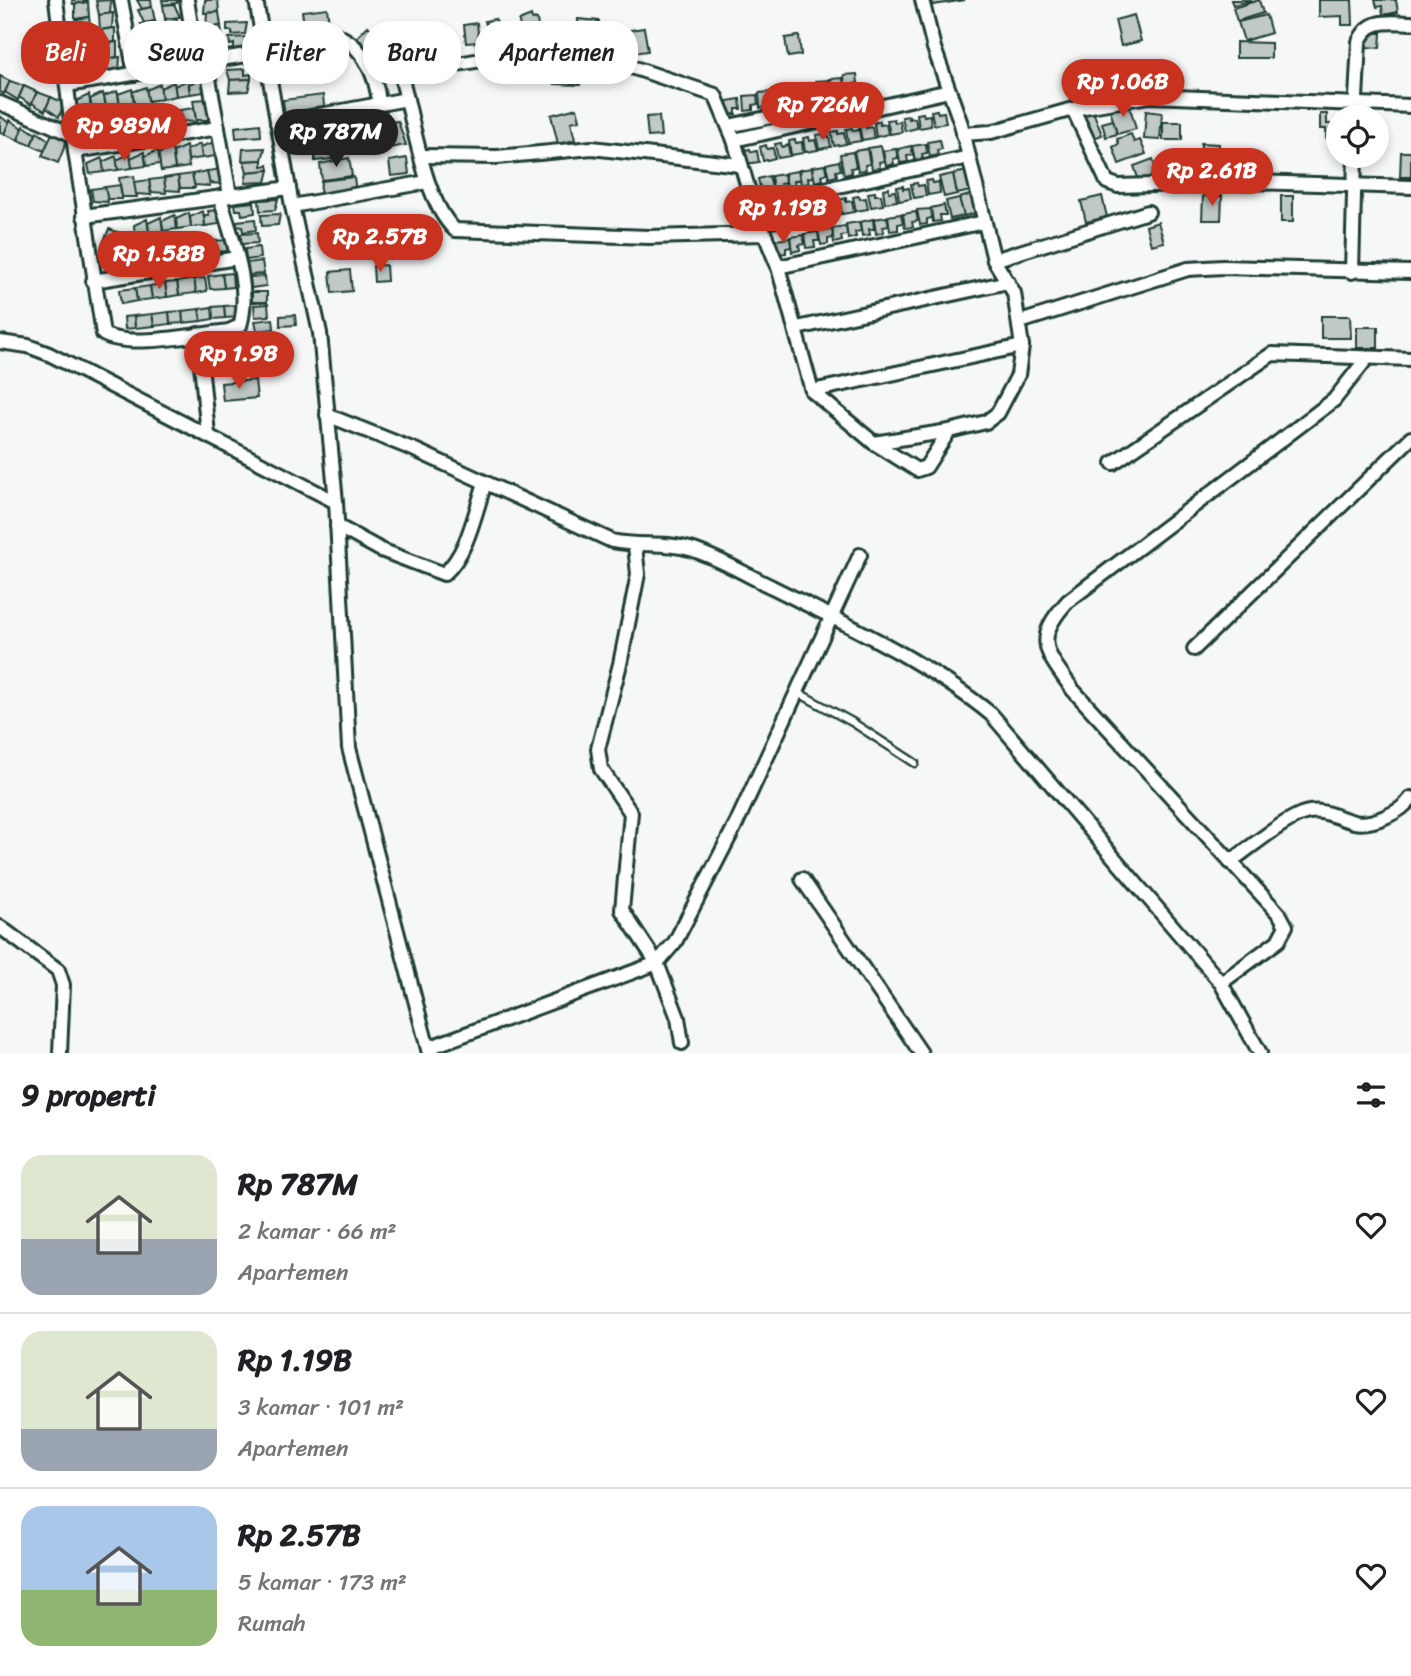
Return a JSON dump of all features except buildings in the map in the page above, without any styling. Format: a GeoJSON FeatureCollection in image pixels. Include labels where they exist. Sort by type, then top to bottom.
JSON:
{"type":"FeatureCollection","features":[{"type":"Feature","properties":{"kind":"street"},"geometry":{"type":"LineString","coordinates":[[56,0],[93,281],[103,334],[113,340],[229,331],[240,326],[244,314],[237,258],[225,196],[218,128],[207,84]]}},
{"type":"Feature","properties":{"kind":"street"},"geometry":{"type":"LineString","coordinates":[[121,0],[125,21]]}},
{"type":"Feature","properties":{"kind":"street"},"geometry":{"type":"LineString","coordinates":[[187,0],[192,21]]}},
{"type":"Feature","properties":{"kind":"street"},"geometry":{"type":"LineString","coordinates":[[256,0],[259,21]]}},
{"type":"Feature","properties":{"kind":"street"},"geometry":{"type":"LineString","coordinates":[[874,443],[986,422],[998,413],[1018,375],[1022,346],[1014,293],[994,260],[963,134],[934,48],[922,0]]}},
{"type":"Feature","properties":{"kind":"street"},"geometry":{"type":"LineString","coordinates":[[1355,105],[1359,42],[1364,30],[1377,22],[1411,23]]}},
{"type":"Feature","properties":{"kind":"street"},"geometry":{"type":"LineString","coordinates":[[349,44],[359,51],[373,71],[379,104]]}},
{"type":"Feature","properties":{"kind":"street"},"geometry":{"type":"LineString","coordinates":[[763,234],[649,237],[472,233],[455,230],[444,219],[427,182],[423,156],[403,84],[406,73],[551,48],[578,49],[715,95],[734,139],[763,234],[778,267],[797,328],[806,377],[812,391],[874,443],[917,470],[926,467],[949,431]]}},
{"type":"Feature","properties":{"kind":"street"},"geometry":{"type":"LineString","coordinates":[[67,85],[124,76]]}},
{"type":"Feature","properties":{"kind":"street"},"geometry":{"type":"LineString","coordinates":[[270,84],[292,206],[320,334],[336,502],[349,748],[428,1051],[657,963],[675,942],[736,824],[860,555]]}},
{"type":"Feature","properties":{"kind":"street"},"geometry":{"type":"LineString","coordinates":[[734,139],[949,91]]}},
{"type":"Feature","properties":{"kind":"street"},"geometry":{"type":"LineString","coordinates":[[963,134],[1027,124],[1073,109],[1149,96],[1326,109]]}},
{"type":"Feature","properties":{"kind":"street"},"geometry":{"type":"LineString","coordinates":[[277,123],[407,99]]}},
{"type":"Feature","properties":{"kind":"street"},"geometry":{"type":"LineString","coordinates":[[729,126],[846,101],[854,101],[866,111]]}},
{"type":"Feature","properties":{"kind":"street"},"geometry":{"type":"LineString","coordinates":[[0,103],[73,135]]}},
{"type":"Feature","properties":{"kind":"street"},"geometry":{"type":"LineString","coordinates":[[1389,108],[1411,106]]}},
{"type":"Feature","properties":{"kind":"street"},"geometry":{"type":"LineString","coordinates":[[1073,109],[1107,182],[1118,186],[1167,182],[1411,187]]}},
{"type":"Feature","properties":{"kind":"street"},"geometry":{"type":"LineString","coordinates":[[75,151],[218,128]]}},
{"type":"Feature","properties":{"kind":"street"},"geometry":{"type":"LineString","coordinates":[[423,156],[498,157],[592,148],[740,165]]}},
{"type":"Feature","properties":{"kind":"street"},"geometry":{"type":"LineString","coordinates":[[753,205],[969,157]]}},
{"type":"Feature","properties":{"kind":"street"},"geometry":{"type":"LineString","coordinates":[[1352,272],[1355,168]]}},
{"type":"Feature","properties":{"kind":"street"},"geometry":{"type":"LineString","coordinates":[[292,206],[427,182]]}},
{"type":"Feature","properties":{"kind":"street"},"geometry":{"type":"LineString","coordinates":[[85,216],[289,188]]}},
{"type":"Feature","properties":{"kind":"street"},"geometry":{"type":"LineString","coordinates":[[994,260],[1148,212]]}},
{"type":"Feature","properties":{"kind":"street"},"geometry":{"type":"LineString","coordinates":[[778,267],[984,222]]}},
{"type":"Feature","properties":{"kind":"street"},"geometry":{"type":"LineString","coordinates":[[93,281],[237,258]]}},
{"type":"Feature","properties":{"kind":"street"},"geometry":{"type":"LineString","coordinates":[[1020,322],[1188,269],[1223,267],[1411,272]]}},
{"type":"Feature","properties":{"kind":"street"},"geometry":{"type":"LineString","coordinates":[[797,328],[1008,282]]}},
{"type":"Feature","properties":{"kind":"street"},"geometry":{"type":"LineString","coordinates":[[198,334],[208,434]]}},
{"type":"Feature","properties":{"kind":"street"},"geometry":{"type":"LineString","coordinates":[[0,342],[28,346],[49,354],[336,502]]}},
{"type":"Feature","properties":{"kind":"street"},"geometry":{"type":"LineString","coordinates":[[812,391],[1022,346]]}},
{"type":"Feature","properties":{"kind":"street"},"geometry":{"type":"LineString","coordinates":[[1113,463],[1272,354],[1411,359]]}},
{"type":"Feature","properties":{"kind":"street"},"geometry":{"type":"LineString","coordinates":[[1221,983],[1278,941],[1286,926],[1280,915],[1073,690],[1052,660],[1045,641],[1050,621],[1079,593],[1335,400],[1367,358]]}},
{"type":"Feature","properties":{"kind":"street"},"geometry":{"type":"LineString","coordinates":[[327,415],[612,541],[635,546],[662,542],[693,549],[832,617],[956,685],[992,715],[1221,983],[1260,1053]]}},
{"type":"Feature","properties":{"kind":"street"},"geometry":{"type":"LineString","coordinates":[[1195,649],[1411,438]]}},
{"type":"Feature","properties":{"kind":"street"},"geometry":{"type":"LineString","coordinates":[[337,526],[381,550],[444,574],[454,566],[459,555],[485,483]]}},
{"type":"Feature","properties":{"kind":"street"},"geometry":{"type":"LineString","coordinates":[[635,546],[638,574],[620,664],[598,749],[601,769],[631,813],[622,910],[657,963],[678,1018],[682,1048]]}},
{"type":"Feature","properties":{"kind":"street"},"geometry":{"type":"LineString","coordinates":[[1230,862],[1297,816],[1321,810],[1357,823],[1378,819],[1396,811],[1404,807],[1411,798]]}},
{"type":"Feature","properties":{"kind":"street"},"geometry":{"type":"LineString","coordinates":[[802,879],[921,1053]]}},
{"type":"Feature","properties":{"kind":"street"},"geometry":{"type":"LineString","coordinates":[[0,927],[58,970],[63,985],[60,1053]]}},
{"type":"Feature","properties":{"kind":"lane"},"geometry":{"type":"LineString","coordinates":[[797,692],[852,722],[915,764]]}}]}
